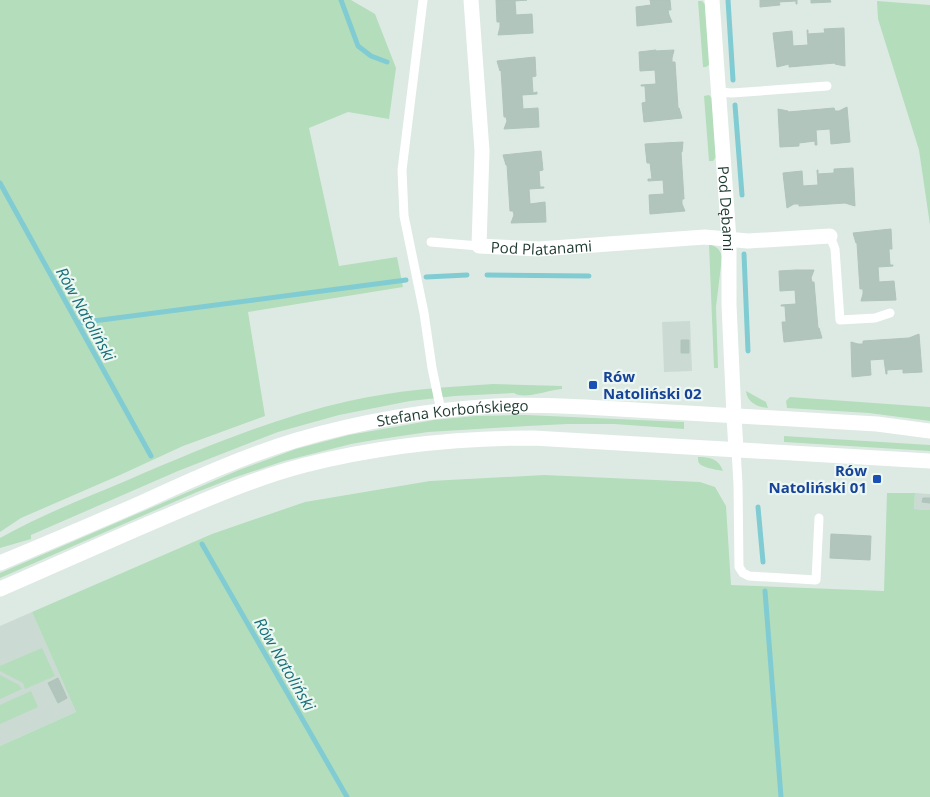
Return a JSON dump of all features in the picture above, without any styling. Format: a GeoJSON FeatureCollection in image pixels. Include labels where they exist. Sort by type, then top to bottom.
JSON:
{"type":"FeatureCollection","features":[{"type":"Feature","properties":{"kind":"street","name":"Pod Platanami"},"geometry":{"type":"LineString","coordinates":[[471,0],[482,151],[479,246],[539,249],[705,237],[748,241],[830,236]]}},
{"type":"Feature","properties":{"kind":"street","name":"Pod Dębami"},"geometry":{"type":"LineString","coordinates":[[712,0],[729,240],[729,305],[736,450]]}},
{"type":"Feature","properties":{"kind":"street","name":"Stefana Korbońskiego"},"geometry":{"type":"LineString","coordinates":[[0,563],[249,456],[296,440],[342,428],[412,414],[496,406],[542,406],[877,424],[930,431]]}},
{"type":"Feature","properties":{"kind":"street","name":"Stefana Korbońskiego"},"geometry":{"type":"LineString","coordinates":[[0,589],[216,495],[259,479],[304,466],[378,449],[458,440],[533,438],[930,461]]}},
{"type":"Feature","properties":{"kind":"lane"},"geometry":{"type":"LineString","coordinates":[[423,0],[402,170],[404,216],[424,313],[440,411]]}},
{"type":"Feature","properties":{"kind":"lane"},"geometry":{"type":"LineString","coordinates":[[719,92],[732,93],[827,86]]}},
{"type":"Feature","properties":{"kind":"lane"},"geometry":{"type":"LineString","coordinates":[[830,236],[835,249],[840,320],[875,318],[890,314]]}},
{"type":"Feature","properties":{"kind":"lane"},"geometry":{"type":"LineString","coordinates":[[431,242],[479,246]]}},
{"type":"Feature","properties":{"kind":"lane"},"geometry":{"type":"LineString","coordinates":[[736,450],[739,567],[744,573],[750,576],[816,580],[819,518]]}},
{"type":"Feature","properties":{"kind":"shaded area"},"geometry":{"type":"Polygon","coordinates":[[[690,321],[692,371],[664,372],[662,322],[690,321]]]}},
{"type":"Feature","properties":{"kind":"shaded area"},"geometry":{"type":"Polygon","coordinates":[[[915,493],[930,494],[930,510],[914,509],[915,493]]]}},
{"type":"Feature","properties":{"kind":"shaded area"},"geometry":{"type":"Polygon","coordinates":[[[32,612],[76,712],[0,746],[0,626],[32,612]]]}},
{"type":"Feature","properties":{"kind":"green space"},"geometry":{"type":"Polygon","coordinates":[[[0,0],[351,0],[375,14],[396,68],[389,119],[348,112],[309,128],[339,266],[397,257],[403,287],[248,312],[265,416],[183,446],[21,518],[0,532],[0,0]]]}},
{"type":"Feature","properties":{"kind":"green space"},"geometry":{"type":"Polygon","coordinates":[[[698,1],[702,1],[705,4],[710,64],[706,67],[703,67],[698,1]]]}},
{"type":"Feature","properties":{"kind":"green space"},"geometry":{"type":"Polygon","coordinates":[[[877,1],[930,5],[930,225],[919,150],[878,19],[877,1]]]}},
{"type":"Feature","properties":{"kind":"green space"},"geometry":{"type":"Polygon","coordinates":[[[709,95],[712,98],[716,157],[713,161],[709,161],[704,96],[709,95]]]}},
{"type":"Feature","properties":{"kind":"green space"},"geometry":{"type":"Polygon","coordinates":[[[709,244],[721,252],[722,257],[716,307],[718,368],[714,368],[709,244]]]}},
{"type":"Feature","properties":{"kind":"green space"},"geometry":{"type":"Polygon","coordinates":[[[493,384],[562,386],[562,389],[530,395],[514,393],[455,396],[410,401],[339,415],[278,432],[178,471],[31,535],[31,539],[0,548],[0,538],[47,514],[182,457],[265,425],[321,408],[367,397],[421,389],[493,384]]]}},
{"type":"Feature","properties":{"kind":"green space"},"geometry":{"type":"Polygon","coordinates":[[[746,391],[766,402],[768,408],[754,404],[748,399],[746,391]]]}},
{"type":"Feature","properties":{"kind":"green space"},"geometry":{"type":"Polygon","coordinates":[[[790,397],[930,407],[930,421],[869,413],[787,408],[786,401],[790,397]]]}},
{"type":"Feature","properties":{"kind":"green space"},"geometry":{"type":"Polygon","coordinates":[[[526,415],[684,422],[684,429],[614,424],[568,424],[428,432],[351,444],[284,461],[233,478],[0,578],[0,573],[239,470],[296,449],[349,435],[434,420],[475,416],[526,415]]]}},
{"type":"Feature","properties":{"kind":"green space"},"geometry":{"type":"Polygon","coordinates":[[[784,436],[930,445],[930,451],[784,442],[784,436]]]}},
{"type":"Feature","properties":{"kind":"green space"},"geometry":{"type":"Polygon","coordinates":[[[698,457],[716,461],[723,471],[703,466],[700,464],[698,457]]]}},
{"type":"Feature","properties":{"kind":"green space"},"geometry":{"type":"Polygon","coordinates":[[[544,475],[700,482],[715,487],[726,506],[731,585],[884,591],[887,493],[915,493],[914,509],[930,510],[930,797],[0,797],[0,746],[76,712],[32,612],[212,534],[305,502],[430,481],[544,475]]]}},
{"type":"Feature","properties":{"kind":"green space"},"geometry":{"type":"Polygon","coordinates":[[[42,648],[55,676],[25,689],[23,683],[0,671],[0,666],[42,648]]]}},
{"type":"Feature","properties":{"kind":"green space"},"geometry":{"type":"Polygon","coordinates":[[[0,675],[19,685],[22,689],[0,699],[0,675]]]}},
{"type":"Feature","properties":{"kind":"green space"},"geometry":{"type":"Polygon","coordinates":[[[31,691],[38,707],[0,724],[0,705],[31,691]]]}},
{"type":"Feature","properties":{"kind":"building"},"geometry":{"type":"Polygon","coordinates":[[[496,0],[527,0],[515,1],[516,15],[532,14],[533,33],[498,35],[500,22],[497,22],[496,0]]]}},
{"type":"Feature","properties":{"kind":"building"},"geometry":{"type":"Polygon","coordinates":[[[650,0],[670,0],[671,10],[668,10],[672,22],[637,26],[636,7],[651,5],[650,0]]]}},
{"type":"Feature","properties":{"kind":"building"},"geometry":{"type":"Polygon","coordinates":[[[760,0],[797,0],[797,4],[796,1],[779,2],[780,5],[760,7],[760,0]]]}},
{"type":"Feature","properties":{"kind":"building"},"geometry":{"type":"Polygon","coordinates":[[[811,0],[830,0],[831,2],[811,3],[811,0]]]}},
{"type":"Feature","properties":{"kind":"building"},"geometry":{"type":"Polygon","coordinates":[[[844,28],[845,66],[835,63],[789,67],[789,64],[777,67],[773,33],[792,31],[793,46],[808,45],[807,30],[808,34],[825,33],[824,29],[844,28]]]}},
{"type":"Feature","properties":{"kind":"building"},"geometry":{"type":"Polygon","coordinates":[[[674,50],[672,62],[675,62],[678,108],[682,118],[644,122],[642,103],[646,102],[645,86],[641,85],[656,84],[655,70],[640,71],[639,52],[674,50]]]}},
{"type":"Feature","properties":{"kind":"building"},"geometry":{"type":"Polygon","coordinates":[[[535,57],[536,76],[532,78],[533,93],[537,92],[537,94],[522,95],[523,109],[538,108],[539,127],[504,129],[507,121],[506,117],[504,117],[501,70],[497,61],[535,57]]]}},
{"type":"Feature","properties":{"kind":"building"},"geometry":{"type":"Polygon","coordinates":[[[847,107],[850,142],[831,144],[830,129],[816,130],[817,145],[815,145],[815,141],[799,143],[799,146],[780,147],[778,109],[788,112],[834,108],[835,111],[839,111],[847,107]]]}},
{"type":"Feature","properties":{"kind":"building"},"geometry":{"type":"Polygon","coordinates":[[[683,142],[681,152],[684,199],[682,199],[682,204],[685,211],[650,214],[649,195],[664,194],[663,180],[648,181],[648,179],[652,179],[650,163],[647,163],[645,144],[683,142]]]}},
{"type":"Feature","properties":{"kind":"building"},"geometry":{"type":"Polygon","coordinates":[[[541,151],[543,170],[539,171],[540,187],[544,188],[529,189],[530,204],[545,202],[546,222],[511,223],[514,215],[513,211],[510,211],[507,165],[503,155],[541,151]]]}},
{"type":"Feature","properties":{"kind":"building"},"geometry":{"type":"Polygon","coordinates":[[[853,168],[855,206],[845,203],[799,206],[799,204],[794,204],[787,208],[783,173],[802,171],[803,186],[818,185],[817,170],[818,174],[834,173],[834,169],[853,168]]]}},
{"type":"Feature","properties":{"kind":"building"},"geometry":{"type":"Polygon","coordinates":[[[891,229],[892,249],[889,250],[890,265],[893,266],[878,267],[879,282],[894,281],[896,300],[861,301],[863,289],[860,289],[857,243],[853,233],[891,229]]]}},
{"type":"Feature","properties":{"kind":"building"},"geometry":{"type":"Polygon","coordinates":[[[814,270],[811,278],[812,282],[814,282],[818,328],[822,338],[784,342],[782,322],[786,322],[785,306],[781,305],[796,304],[795,290],[780,291],[779,271],[814,270]]]}},
{"type":"Feature","properties":{"kind":"building"},"geometry":{"type":"Polygon","coordinates":[[[919,334],[922,372],[903,373],[903,369],[887,370],[886,374],[884,359],[870,360],[871,375],[852,377],[851,342],[863,344],[863,341],[909,338],[919,334]]]}},
{"type":"Feature","properties":{"kind":"building"},"geometry":{"type":"Polygon","coordinates":[[[681,340],[689,340],[689,353],[681,353],[681,340]]]}},
{"type":"Feature","properties":{"kind":"building"},"geometry":{"type":"Polygon","coordinates":[[[923,498],[930,498],[930,503],[922,502],[923,498]]]}},
{"type":"Feature","properties":{"kind":"building"},"geometry":{"type":"Polygon","coordinates":[[[831,534],[871,536],[870,560],[830,558],[831,534]]]}},
{"type":"Feature","properties":{"kind":"building"},"geometry":{"type":"Polygon","coordinates":[[[58,678],[67,698],[58,703],[48,683],[58,678]]]}},
{"type":"Feature","properties":{"kind":"waterway"},"geometry":{"type":"LineString","coordinates":[[341,0],[358,46],[371,56],[387,62]]}},
{"type":"Feature","properties":{"kind":"waterway"},"geometry":{"type":"LineString","coordinates":[[728,0],[733,80]]}},
{"type":"Feature","properties":{"kind":"waterway"},"geometry":{"type":"LineString","coordinates":[[735,105],[742,195]]}},
{"type":"Feature","properties":{"kind":"waterway","name":"Rów Natoliński"},"geometry":{"type":"LineString","coordinates":[[0,183],[151,456]]}},
{"type":"Feature","properties":{"kind":"waterway"},"geometry":{"type":"LineString","coordinates":[[744,254],[748,351]]}},
{"type":"Feature","properties":{"kind":"waterway"},"geometry":{"type":"LineString","coordinates":[[426,277],[467,275]]}},
{"type":"Feature","properties":{"kind":"waterway"},"geometry":{"type":"LineString","coordinates":[[487,275],[589,276]]}},
{"type":"Feature","properties":{"kind":"waterway"},"geometry":{"type":"LineString","coordinates":[[78,323],[406,280]]}},
{"type":"Feature","properties":{"kind":"waterway"},"geometry":{"type":"LineString","coordinates":[[758,507],[763,562]]}},
{"type":"Feature","properties":{"kind":"waterway","name":"Rów Natoliński"},"geometry":{"type":"LineString","coordinates":[[202,544],[347,797]]}},
{"type":"Feature","properties":{"kind":"waterway"},"geometry":{"type":"LineString","coordinates":[[765,591],[781,797]]}},
{"type":"Feature","properties":{"kind":"place","name":"Rów Natoliński 02"},"geometry":{"type":"Point","coordinates":[593,385]}},
{"type":"Feature","properties":{"kind":"place","name":"Rów Natoliński 01"},"geometry":{"type":"Point","coordinates":[877,479]}}]}
